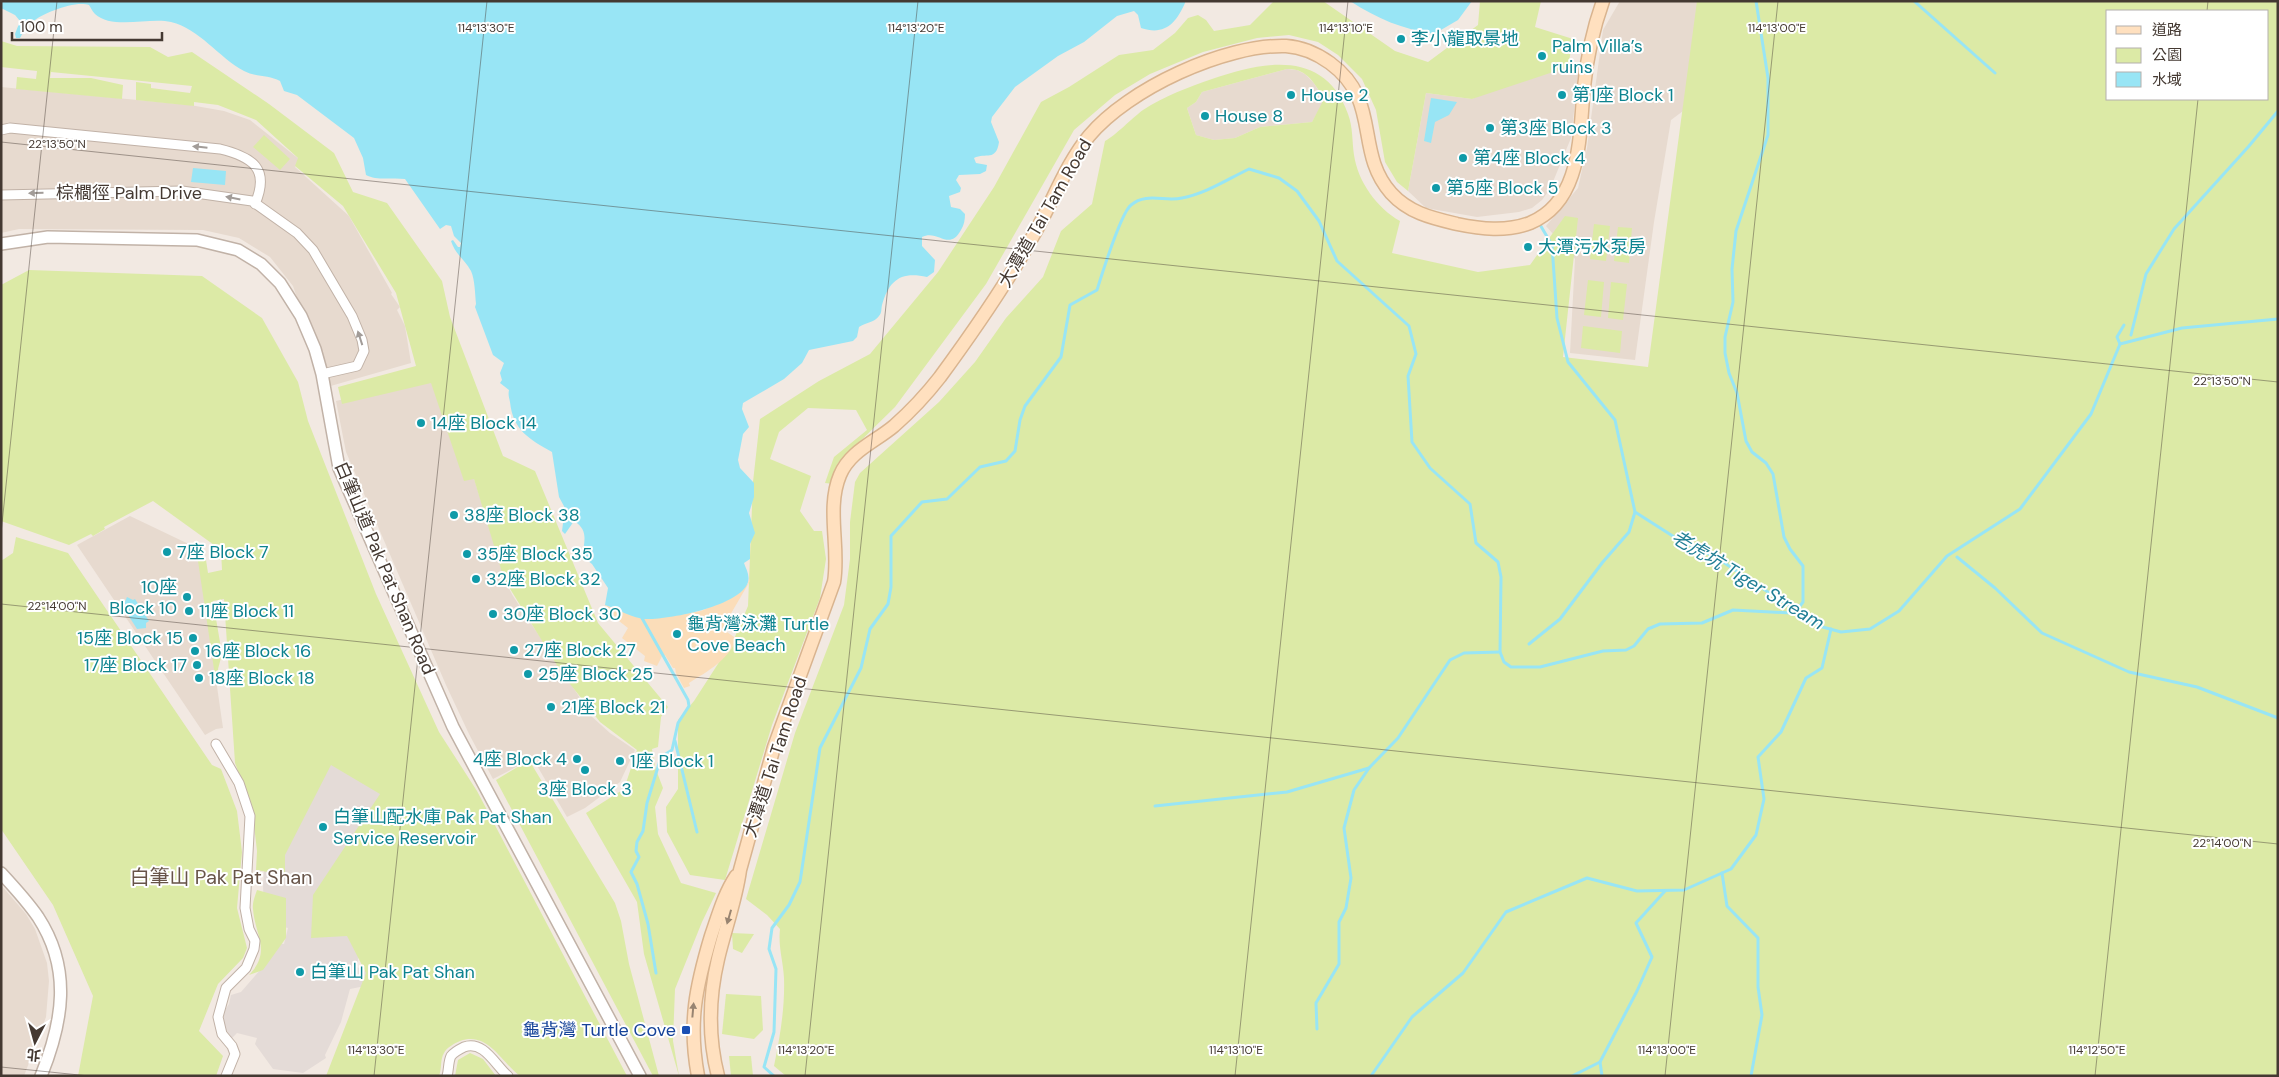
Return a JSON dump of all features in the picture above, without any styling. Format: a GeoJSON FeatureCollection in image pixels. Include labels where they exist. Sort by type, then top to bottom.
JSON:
{"type":"FeatureCollection","features":[{"type":"Feature","properties":{"kind":"main road","name":"大潭道 Tai Tam Road"},"geometry":{"type":"LineString","coordinates":[[718,1076],[711,1031],[712,991],[718,959],[774,746],[834,582],[836,569],[835,491],[842,470],[858,451],[903,418],[938,378],[1003,286],[1034,235],[1077,153],[1103,121],[1151,86],[1205,63],[1261,48],[1281,46],[1300,48],[1313,52],[1331,63],[1352,87],[1364,114],[1370,154],[1374,165],[1384,184],[1398,199],[1425,216],[1462,225],[1489,229],[1516,227],[1534,221],[1549,211],[1560,199],[1570,180],[1578,147],[1589,53],[1603,1]]}},
{"type":"Feature","properties":{"kind":"main road","name":"大潭道 Tai Tam Road"},"geometry":{"type":"LineString","coordinates":[[698,1076],[692,1026],[696,988],[730,885],[740,870]]}},
{"type":"Feature","properties":{"kind":"street"},"geometry":{"type":"LineString","coordinates":[[4,129],[220,149],[235,153],[247,158],[260,172],[262,187],[256,204]]}},
{"type":"Feature","properties":{"kind":"street","name":"棕櫚徑 Palm Drive"},"geometry":{"type":"LineString","coordinates":[[1,195],[182,190],[219,195],[256,204],[297,233],[313,250],[352,316],[364,351],[361,360],[357,366],[322,374]]}},
{"type":"Feature","properties":{"kind":"street","name":"白筆山道 Pak Pat Shan Road"},"geometry":{"type":"LineString","coordinates":[[1,244],[48,237],[170,238],[208,242],[238,250],[267,269],[285,290],[306,325],[322,374],[339,468],[453,727],[640,1076]]}},
{"type":"Feature","properties":{"kind":"street"},"geometry":{"type":"LineString","coordinates":[[216,744],[239,783],[250,816],[246,908],[249,929],[255,941],[251,960],[246,968],[226,988],[219,1012],[221,1031],[232,1046],[235,1054],[226,1076]]}},
{"type":"Feature","properties":{"kind":"street"},"geometry":{"type":"LineString","coordinates":[[4,880],[32,909],[45,929],[53,948],[60,975],[61,1000],[58,1026],[41,1076]]}},
{"type":"Feature","properties":{"kind":"street"},"geometry":{"type":"LineString","coordinates":[[447,1076],[451,1057],[460,1049],[469,1046],[483,1050],[508,1076]]}},
{"type":"Feature","properties":{"kind":"shaded area"},"geometry":{"type":"Polygon","coordinates":[[[1620,1],[1698,1],[1683,111],[1671,120],[1654,222],[1635,360],[1570,353],[1575,259],[1546,226],[1578,188],[1587,148],[1603,30],[1620,1]]]}},
{"type":"Feature","properties":{"kind":"shaded area"},"geometry":{"type":"Polygon","coordinates":[[[1579,67],[1571,138],[1550,189],[1542,200],[1532,208],[1519,212],[1477,217],[1426,208],[1408,191],[1426,93],[1472,99],[1535,70],[1579,67]]]}},
{"type":"Feature","properties":{"kind":"shaded area"},"geometry":{"type":"Polygon","coordinates":[[[1287,69],[1297,70],[1305,74],[1325,100],[1312,122],[1260,127],[1235,138],[1214,140],[1196,135],[1187,108],[1196,102],[1202,92],[1287,69]]]}},
{"type":"Feature","properties":{"kind":"shaded area"},"geometry":{"type":"Polygon","coordinates":[[[1,87],[190,105],[224,111],[250,120],[299,159],[295,167],[349,216],[400,307],[397,310],[405,326],[411,363],[327,387],[293,286],[270,257],[239,238],[203,230],[19,229],[1,233],[1,87]]]}},
{"type":"Feature","properties":{"kind":"shaded area"},"geometry":{"type":"Polygon","coordinates":[[[442,375],[507,585],[588,710],[586,716],[590,715],[610,733],[635,750],[620,782],[585,808],[567,817],[536,764],[541,754],[493,779],[446,685],[346,452],[336,401],[442,375]]]}},
{"type":"Feature","properties":{"kind":"shaded area"},"geometry":{"type":"Polygon","coordinates":[[[130,516],[197,548],[223,728],[216,729],[205,735],[77,545],[130,516]]]}},
{"type":"Feature","properties":{"kind":"shaded area"},"geometry":{"type":"Polygon","coordinates":[[[298,755],[361,761],[396,798],[361,936],[357,967],[370,973],[365,986],[350,989],[341,1022],[325,1055],[326,1058],[303,1073],[273,1069],[255,1044],[257,1038],[237,1033],[232,1038],[224,1028],[223,1021],[231,995],[241,992],[261,969],[267,942],[284,944],[288,928],[265,919],[263,887],[265,853],[298,755]]]}},
{"type":"Feature","properties":{"kind":"shaded area"},"geometry":{"type":"Polygon","coordinates":[[[1,885],[26,914],[35,929],[47,963],[49,981],[46,1017],[24,1076],[1,1076],[1,885]]]}},
{"type":"Feature","properties":{"kind":"green space"},"geometry":{"type":"Polygon","coordinates":[[[1274,1],[1323,1],[1395,51],[1428,62],[1478,25],[1480,1],[1541,1],[1535,27],[1573,39],[1568,67],[1472,99],[1426,93],[1408,191],[1397,182],[1385,162],[1376,110],[1362,79],[1338,55],[1318,42],[1289,35],[1257,38],[1203,52],[1150,74],[1115,95],[1074,130],[986,284],[895,407],[838,463],[833,484],[825,483],[834,457],[867,430],[856,410],[808,408],[779,432],[770,459],[811,476],[800,511],[814,531],[822,531],[826,559],[820,598],[772,725],[725,880],[690,875],[667,832],[666,807],[678,789],[678,720],[694,701],[734,639],[748,606],[753,482],[760,419],[819,381],[870,354],[938,272],[994,187],[1041,102],[1069,87],[1119,55],[1153,50],[1175,33],[1188,18],[1198,15],[1206,20],[1214,31],[1250,25],[1274,1]]]}},
{"type":"Feature","properties":{"kind":"green space"},"geometry":{"type":"Polygon","coordinates":[[[1697,1],[2278,1],[2278,1076],[786,1076],[774,1066],[784,1000],[780,929],[767,915],[746,899],[795,733],[844,605],[850,559],[850,522],[855,482],[860,473],[939,402],[975,362],[1006,318],[1043,277],[1061,231],[1092,204],[1105,141],[1139,113],[1159,100],[1203,82],[1252,68],[1272,65],[1291,65],[1309,70],[1324,79],[1338,93],[1350,119],[1356,165],[1364,184],[1376,202],[1400,221],[1392,253],[1478,272],[1530,265],[1565,216],[1578,218],[1563,357],[1648,367],[1697,1]],[[1287,69],[1202,92],[1196,102],[1187,108],[1196,135],[1214,140],[1235,138],[1260,127],[1312,122],[1324,99],[1310,78],[1294,69],[1287,69]]]}},
{"type":"Feature","properties":{"kind":"green space"},"geometry":{"type":"Polygon","coordinates":[[[1,41],[17,46],[150,47],[168,57],[192,52],[269,104],[334,153],[353,192],[387,203],[442,281],[450,317],[503,456],[535,471],[598,623],[668,707],[661,717],[658,747],[652,749],[655,767],[663,788],[655,807],[658,834],[681,883],[716,893],[675,989],[673,1041],[679,1076],[644,954],[637,902],[586,813],[624,789],[637,750],[600,722],[563,675],[504,579],[474,479],[464,481],[431,383],[342,404],[338,387],[416,366],[396,293],[343,206],[295,166],[298,158],[256,120],[218,105],[194,102],[194,106],[136,100],[136,82],[151,84],[151,88],[190,93],[192,86],[51,72],[50,78],[91,78],[123,85],[122,99],[16,89],[17,77],[36,79],[37,71],[1,67],[1,41]]]}},
{"type":"Feature","properties":{"kind":"green space"},"geometry":{"type":"Polygon","coordinates":[[[264,135],[290,159],[280,170],[253,147],[264,135]]]}},
{"type":"Feature","properties":{"kind":"green space"},"geometry":{"type":"Polygon","coordinates":[[[1594,224],[1610,226],[1606,261],[1590,259],[1594,224]]]}},
{"type":"Feature","properties":{"kind":"green space"},"geometry":{"type":"Polygon","coordinates":[[[1618,227],[1632,228],[1629,263],[1614,261],[1618,227]]]}},
{"type":"Feature","properties":{"kind":"green space"},"geometry":{"type":"Polygon","coordinates":[[[29,270],[202,276],[262,318],[298,382],[308,421],[376,594],[439,732],[477,791],[627,1076],[520,1076],[486,1044],[479,1040],[470,1039],[460,1041],[445,1051],[439,1076],[326,1076],[366,973],[347,936],[311,938],[313,895],[380,794],[331,765],[285,855],[285,875],[256,870],[257,851],[252,808],[235,763],[224,599],[213,601],[222,654],[218,669],[220,683],[216,683],[198,561],[206,560],[208,573],[222,570],[221,550],[153,501],[104,527],[105,529],[93,536],[91,534],[69,545],[1,521],[1,285],[29,270]]]}},
{"type":"Feature","properties":{"kind":"green space"},"geometry":{"type":"Polygon","coordinates":[[[1588,280],[1604,282],[1601,317],[1584,315],[1588,280]]]}},
{"type":"Feature","properties":{"kind":"green space"},"geometry":{"type":"Polygon","coordinates":[[[1611,282],[1627,284],[1623,320],[1608,318],[1611,282]]]}},
{"type":"Feature","properties":{"kind":"green space"},"geometry":{"type":"Polygon","coordinates":[[[1583,326],[1622,331],[1620,353],[1581,348],[1583,326]]]}},
{"type":"Feature","properties":{"kind":"green space"},"geometry":{"type":"Polygon","coordinates":[[[16,537],[68,553],[212,765],[221,769],[237,811],[242,852],[237,908],[247,948],[243,958],[218,984],[199,1031],[223,1056],[216,1076],[78,1076],[93,996],[53,905],[1,829],[1,561],[13,553],[16,537]]]}},
{"type":"Feature","properties":{"kind":"green space"},"geometry":{"type":"Polygon","coordinates":[[[529,760],[615,903],[659,1076],[653,1076],[496,780],[529,760]]]}},
{"type":"Feature","properties":{"kind":"green space"},"geometry":{"type":"Polygon","coordinates":[[[257,890],[286,898],[286,938],[263,970],[249,975],[260,958],[261,951],[253,907],[257,890]]]}},
{"type":"Feature","properties":{"kind":"green space"},"geometry":{"type":"Polygon","coordinates":[[[732,933],[754,934],[742,953],[733,949],[732,933]]]}},
{"type":"Feature","properties":{"kind":"green space"},"geometry":{"type":"Polygon","coordinates":[[[726,994],[761,996],[763,1030],[754,1039],[722,1034],[726,994]]]}},
{"type":"Feature","properties":{"kind":"green space"},"geometry":{"type":"Polygon","coordinates":[[[470,1053],[483,1059],[496,1076],[455,1076],[458,1060],[470,1053]]]}},
{"type":"Feature","properties":{"kind":"green space"},"geometry":{"type":"Polygon","coordinates":[[[729,1056],[751,1056],[753,1076],[731,1076],[729,1056]]]}},
{"type":"Feature","properties":{"kind":"sand","name":"龜背灣泳灘 Turtle Cove Beach"},"geometry":{"type":"Polygon","coordinates":[[[749,578],[750,581],[726,622],[727,625],[724,630],[737,639],[733,647],[716,665],[689,683],[690,686],[684,688],[675,668],[673,668],[665,655],[662,656],[657,666],[644,661],[645,656],[622,638],[628,628],[610,614],[602,617],[601,615],[605,605],[640,618],[671,616],[701,611],[717,604],[748,584],[749,578]]]}},
{"type":"Feature","properties":{"kind":"water"},"geometry":{"type":"Polygon","coordinates":[[[1,1],[1185,1],[1185,3],[1173,22],[1163,29],[1149,30],[1141,28],[1138,15],[1134,11],[1117,16],[1084,42],[1058,56],[1015,87],[992,117],[991,122],[999,142],[996,152],[974,158],[976,163],[987,165],[986,171],[980,174],[959,175],[956,180],[961,188],[960,192],[949,196],[951,207],[960,209],[965,214],[961,230],[957,236],[948,240],[928,235],[922,237],[922,246],[935,260],[934,272],[927,277],[910,275],[897,279],[888,289],[880,315],[875,320],[859,327],[857,337],[853,341],[809,350],[802,363],[784,379],[743,403],[742,409],[749,427],[743,434],[738,460],[740,468],[754,483],[754,497],[749,513],[755,533],[750,544],[750,559],[744,563],[748,572],[748,582],[743,591],[718,605],[702,610],[670,617],[645,619],[605,605],[608,588],[592,564],[583,557],[584,533],[582,529],[574,521],[565,534],[562,531],[565,508],[559,497],[552,452],[529,438],[515,420],[509,390],[500,383],[502,380],[500,373],[504,363],[493,355],[475,307],[475,287],[471,271],[455,250],[451,241],[453,240],[458,247],[460,247],[461,243],[454,236],[451,226],[446,225],[440,229],[405,179],[375,178],[366,175],[363,158],[354,138],[297,95],[284,91],[280,81],[244,71],[200,37],[181,26],[162,21],[111,21],[102,19],[95,14],[89,5],[76,4],[59,8],[37,18],[28,25],[20,38],[16,38],[15,34],[20,21],[15,15],[1,8],[1,1]]]}},
{"type":"Feature","properties":{"kind":"water"},"geometry":{"type":"Polygon","coordinates":[[[1350,1],[1472,1],[1458,20],[1434,34],[1390,22],[1350,1]]]}},
{"type":"Feature","properties":{"kind":"water"},"geometry":{"type":"Polygon","coordinates":[[[1431,98],[1457,102],[1449,115],[1435,122],[1431,143],[1424,141],[1431,98]]]}},
{"type":"Feature","properties":{"kind":"water"},"geometry":{"type":"Polygon","coordinates":[[[193,168],[226,171],[225,185],[191,182],[193,168]]]}},
{"type":"Feature","properties":{"kind":"water"},"geometry":{"type":"Polygon","coordinates":[[[127,597],[135,599],[149,621],[146,623],[146,628],[137,629],[123,607],[127,597]]]}},
{"type":"Feature","properties":{"kind":"waterway"},"geometry":{"type":"LineString","coordinates":[[774,1076],[764,1067],[774,1032],[776,969],[769,949],[772,928],[789,905],[800,882],[820,748],[861,668],[870,629],[888,604],[891,587],[891,536],[922,502],[947,499],[980,467],[1006,461],[1015,451],[1020,420],[1025,406],[1061,357],[1070,305],[1097,290],[1122,219],[1131,205],[1137,201],[1149,198],[1176,199],[1191,196],[1208,190],[1249,169],[1279,178],[1297,191],[1319,221],[1337,261],[1409,326],[1416,354],[1408,376],[1412,442],[1430,468],[1470,504],[1476,543],[1498,562],[1501,577],[1500,652],[1504,662],[1511,667],[1540,667],[1603,651],[1626,650],[1634,646],[1648,629],[1660,624],[1702,623],[1733,610],[1791,613],[1797,610],[1803,602],[1803,566],[1790,549],[1784,537],[1773,474],[1766,463],[1752,452],[1746,441],[1737,393],[1729,373],[1725,353],[1725,337],[1733,302],[1732,269],[1736,231],[1768,135],[1768,78],[1756,1]]}},
{"type":"Feature","properties":{"kind":"waterway"},"geometry":{"type":"LineString","coordinates":[[1914,1],[1995,73]]}},
{"type":"Feature","properties":{"kind":"waterway"},"geometry":{"type":"LineString","coordinates":[[2131,335],[2146,274],[2174,229],[2278,111]]}},
{"type":"Feature","properties":{"kind":"waterway","name":"老虎坑 Tiger Stream"},"geometry":{"type":"LineString","coordinates":[[1539,223],[1552,245],[1557,318],[1568,362],[1615,420],[1635,512],[1679,540],[1717,558],[1819,626],[1841,632],[1870,629],[1899,611],[1947,556],[2020,509],[2091,414],[2120,344],[2182,328],[2278,319]]}},
{"type":"Feature","properties":{"kind":"waterway"},"geometry":{"type":"LineString","coordinates":[[2120,344],[2117,337],[2124,325]]}},
{"type":"Feature","properties":{"kind":"waterway"},"geometry":{"type":"LineString","coordinates":[[1529,644],[1560,619],[1602,563],[1629,532],[1635,512]]}},
{"type":"Feature","properties":{"kind":"waterway"},"geometry":{"type":"LineString","coordinates":[[1957,557],[1995,588],[2042,633],[2129,672],[2197,687],[2278,718]]}},
{"type":"Feature","properties":{"kind":"waterway"},"geometry":{"type":"LineString","coordinates":[[642,618],[688,700],[689,706],[678,723],[672,750],[661,757],[647,803],[643,831],[637,842],[636,851],[639,857],[631,872],[637,884],[648,924],[656,973]]}},
{"type":"Feature","properties":{"kind":"waterway"},"geometry":{"type":"LineString","coordinates":[[1371,1076],[1412,1017],[1463,973],[1506,912],[1587,878],[1637,891],[1684,890],[1731,869],[1756,835],[1764,799],[1758,757],[1781,732],[1806,678],[1822,668],[1831,629]]}},
{"type":"Feature","properties":{"kind":"waterway"},"geometry":{"type":"LineString","coordinates":[[1155,806],[1287,792],[1369,768],[1398,738],[1450,660],[1464,653],[1500,652]]}},
{"type":"Feature","properties":{"kind":"waterway"},"geometry":{"type":"LineString","coordinates":[[675,741],[697,832]]}},
{"type":"Feature","properties":{"kind":"waterway"},"geometry":{"type":"LineString","coordinates":[[1317,1029],[1316,1003],[1339,964],[1339,922],[1346,908],[1351,878],[1344,828],[1354,790],[1369,768]]}},
{"type":"Feature","properties":{"kind":"waterway"},"geometry":{"type":"LineString","coordinates":[[1722,873],[1727,906],[1758,938],[1758,987],[1762,1015],[1751,1076]]}},
{"type":"Feature","properties":{"kind":"waterway"},"geometry":{"type":"LineString","coordinates":[[1602,1076],[1600,1062],[1637,991],[1652,957],[1636,923],[1665,891]]}},
{"type":"Feature","properties":{"kind":"waterway"},"geometry":{"type":"LineString","coordinates":[[1572,1076],[1600,1062]]}},
{"type":"Feature","properties":{"kind":"place","name":"李小龍取景地"},"geometry":{"type":"Point","coordinates":[1401,39]}},
{"type":"Feature","properties":{"kind":"place","name":"Palm Villa’s ruins"},"geometry":{"type":"Point","coordinates":[1542,56]}},
{"type":"Feature","properties":{"kind":"place","name":"House 2"},"geometry":{"type":"Point","coordinates":[1291,95]}},
{"type":"Feature","properties":{"kind":"place","name":"第1座 Block 1"},"geometry":{"type":"Point","coordinates":[1562,95]}},
{"type":"Feature","properties":{"kind":"place","name":"House 8"},"geometry":{"type":"Point","coordinates":[1205,116]}},
{"type":"Feature","properties":{"kind":"place","name":"第3座 Block 3"},"geometry":{"type":"Point","coordinates":[1490,128]}},
{"type":"Feature","properties":{"kind":"place","name":"第4座 Block 4"},"geometry":{"type":"Point","coordinates":[1463,158]}},
{"type":"Feature","properties":{"kind":"place","name":"第5座 Block 5"},"geometry":{"type":"Point","coordinates":[1436,188]}},
{"type":"Feature","properties":{"kind":"place","name":"大潭污水泵房"},"geometry":{"type":"Point","coordinates":[1528,247]}},
{"type":"Feature","properties":{"kind":"place","name":"14座 Block 14"},"geometry":{"type":"Point","coordinates":[421,423]}},
{"type":"Feature","properties":{"kind":"place","name":"38座 Block 38"},"geometry":{"type":"Point","coordinates":[454,515]}},
{"type":"Feature","properties":{"kind":"place","name":"7座 Block 7"},"geometry":{"type":"Point","coordinates":[167,552]}},
{"type":"Feature","properties":{"kind":"place","name":"35座 Block 35"},"geometry":{"type":"Point","coordinates":[467,554]}},
{"type":"Feature","properties":{"kind":"place","name":"32座 Block 32"},"geometry":{"type":"Point","coordinates":[476,579]}},
{"type":"Feature","properties":{"kind":"place","name":"10座 Block 10"},"geometry":{"type":"Point","coordinates":[187,597]}},
{"type":"Feature","properties":{"kind":"place","name":"11座 Block 11"},"geometry":{"type":"Point","coordinates":[189,611]}},
{"type":"Feature","properties":{"kind":"place","name":"30座 Block 30"},"geometry":{"type":"Point","coordinates":[493,614]}},
{"type":"Feature","properties":{"kind":"place","name":"龜背灣泳灘 Turtle Cove Beach"},"geometry":{"type":"Point","coordinates":[677,634]}},
{"type":"Feature","properties":{"kind":"place","name":"15座 Block 15"},"geometry":{"type":"Point","coordinates":[193,638]}},
{"type":"Feature","properties":{"kind":"place","name":"27座 Block 27"},"geometry":{"type":"Point","coordinates":[514,650]}},
{"type":"Feature","properties":{"kind":"place","name":"16座 Block 16"},"geometry":{"type":"Point","coordinates":[195,651]}},
{"type":"Feature","properties":{"kind":"place","name":"17座 Block 17"},"geometry":{"type":"Point","coordinates":[197,665]}},
{"type":"Feature","properties":{"kind":"place","name":"25座 Block 25"},"geometry":{"type":"Point","coordinates":[528,674]}},
{"type":"Feature","properties":{"kind":"place","name":"18座 Block 18"},"geometry":{"type":"Point","coordinates":[199,678]}},
{"type":"Feature","properties":{"kind":"place","name":"21座 Block 21"},"geometry":{"type":"Point","coordinates":[551,707]}},
{"type":"Feature","properties":{"kind":"place","name":"4座 Block 4"},"geometry":{"type":"Point","coordinates":[577,759]}},
{"type":"Feature","properties":{"kind":"place","name":"1座 Block 1"},"geometry":{"type":"Point","coordinates":[620,761]}},
{"type":"Feature","properties":{"kind":"place","name":"3座 Block 3"},"geometry":{"type":"Point","coordinates":[585,770]}},
{"type":"Feature","properties":{"kind":"place","name":"白筆山配水庫 Pak Pat Shan Service Reservoir"},"geometry":{"type":"Point","coordinates":[323,827]}},
{"type":"Feature","properties":{"kind":"place","name":"白筆山 Pak Pat Shan"},"geometry":{"type":"Point","coordinates":[300,972]}},
{"type":"Feature","properties":{"kind":"place","name":"龜背灣 Turtle Cove"},"geometry":{"type":"Point","coordinates":[686,1030]}},
{"type":"Feature","properties":{"kind":"district","name":"白筆山 Pak Pat Shan"},"geometry":{"type":"Point","coordinates":[221,877]}}]}
